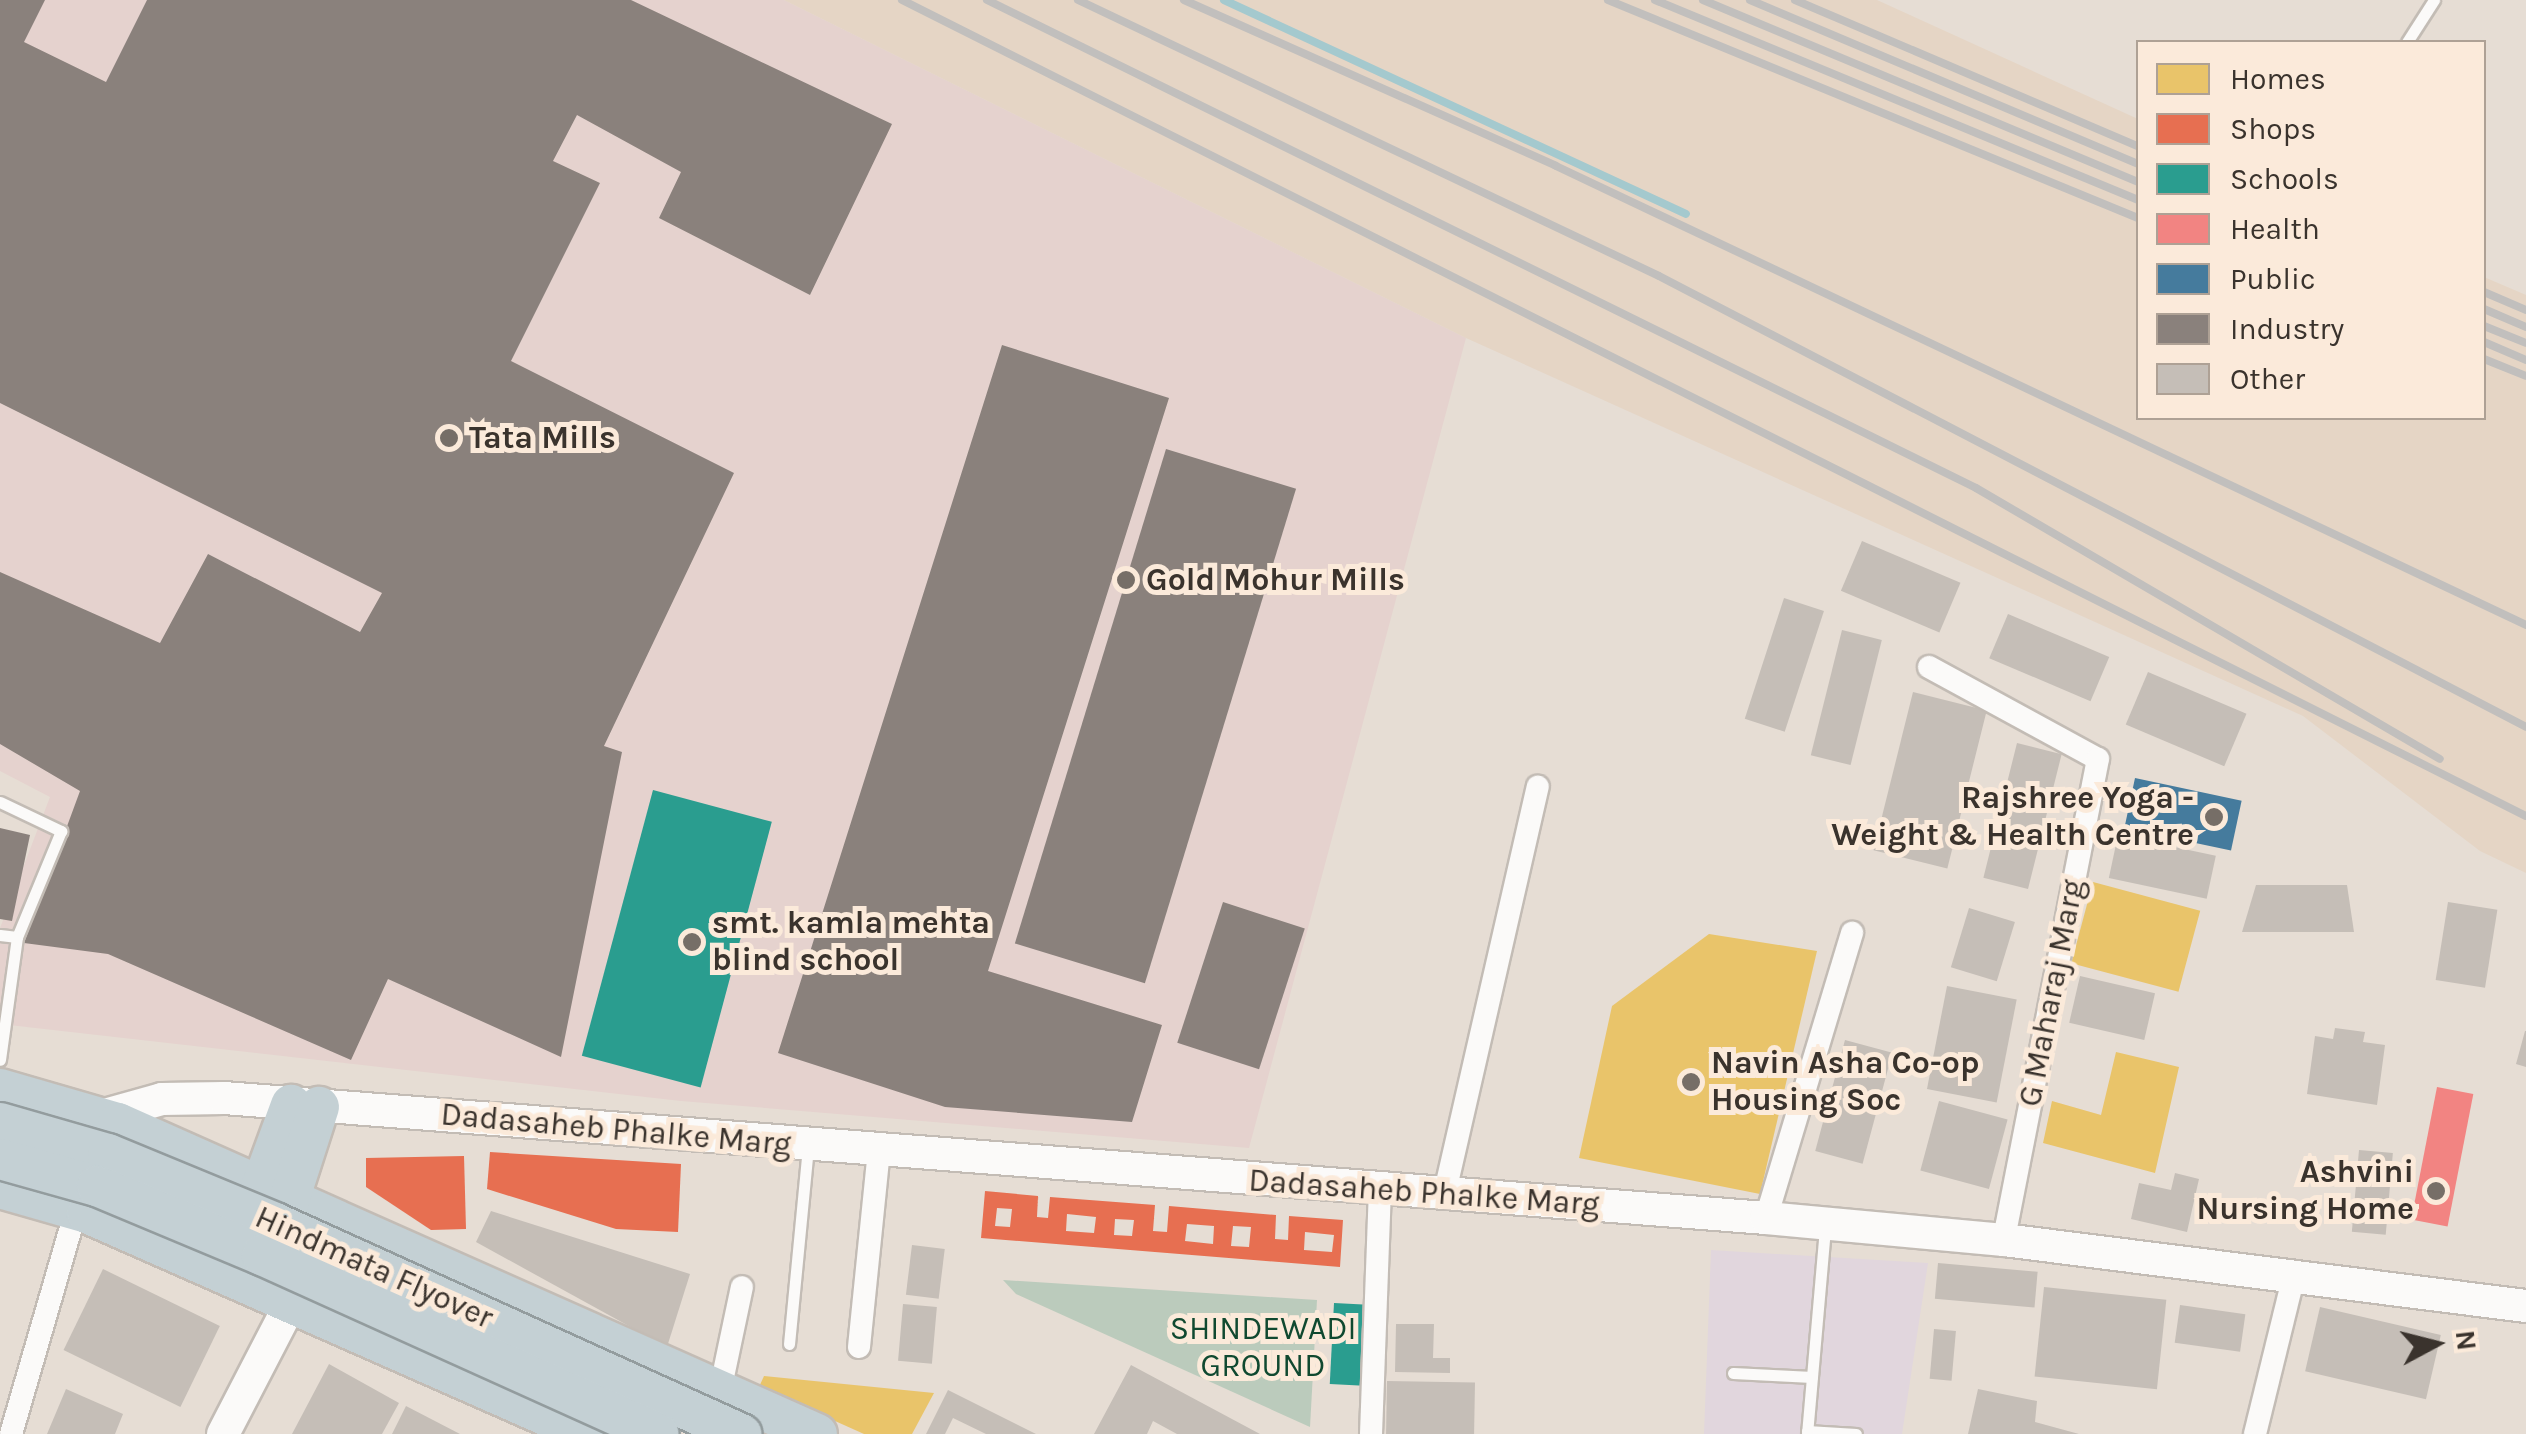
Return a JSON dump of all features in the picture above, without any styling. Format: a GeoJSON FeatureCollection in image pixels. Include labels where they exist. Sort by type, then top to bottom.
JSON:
{"type":"FeatureCollection","features":[{"type":"Feature","properties":{"kind":"highway"},"geometry":{"type":"LineString","coordinates":[[0,1089],[98,1117],[276,1192],[818,1434]]}},
{"type":"Feature","properties":{"kind":"highway"},"geometry":{"type":"LineString","coordinates":[[260,1288],[276,1192],[305,1106]]}},
{"type":"Feature","properties":{"kind":"highway","name":"Hindmata Flyover"},"geometry":{"type":"LineString","coordinates":[[0,1123],[108,1154],[275,1223],[740,1434]]}},
{"type":"Feature","properties":{"kind":"highway","name":"Hindmata Flyover"},"geometry":{"type":"LineString","coordinates":[[0,1158],[97,1186],[243,1247],[658,1434]]}},
{"type":"Feature","properties":{"kind":"highway"},"geometry":{"type":"LineString","coordinates":[[0,1188],[76,1210],[588,1434]]}},
{"type":"Feature","properties":{"kind":"street","name":"G Maharaj Marg"},"geometry":{"type":"LineString","coordinates":[[1928,667],[2098,759],[2004,1240]]}},
{"type":"Feature","properties":{"kind":"street"},"geometry":{"type":"LineString","coordinates":[[1444,1196],[1538,786]]}},
{"type":"Feature","properties":{"kind":"street"},"geometry":{"type":"LineString","coordinates":[[1766,1218],[1852,932]]}},
{"type":"Feature","properties":{"kind":"street","name":"Dadasaheb Phalke Marg"},"geometry":{"type":"LineString","coordinates":[[98,1117],[162,1099],[305,1106],[1766,1218],[2004,1240],[2526,1306]]}},
{"type":"Feature","properties":{"kind":"street"},"geometry":{"type":"LineString","coordinates":[[859,1346],[879,1151]]}},
{"type":"Feature","properties":{"kind":"street"},"geometry":{"type":"LineString","coordinates":[[1370,1434],[1380,1191]]}},
{"type":"Feature","properties":{"kind":"street"},"geometry":{"type":"LineString","coordinates":[[11,1434],[76,1210]]}},
{"type":"Feature","properties":{"kind":"street"},"geometry":{"type":"LineString","coordinates":[[2255,1434],[2294,1274]]}},
{"type":"Feature","properties":{"kind":"street"},"geometry":{"type":"LineString","coordinates":[[720,1391],[742,1287]]}},
{"type":"Feature","properties":{"kind":"street"},"geometry":{"type":"LineString","coordinates":[[223,1434],[260,1288]]}},
{"type":"Feature","properties":{"kind":"lane"},"geometry":{"type":"LineString","coordinates":[[2407,40],[2434,0]]}},
{"type":"Feature","properties":{"kind":"lane"},"geometry":{"type":"LineString","coordinates":[[0,802],[61,830],[17,937],[0,1060]]}},
{"type":"Feature","properties":{"kind":"lane"},"geometry":{"type":"LineString","coordinates":[[0,935],[17,937]]}},
{"type":"Feature","properties":{"kind":"lane"},"geometry":{"type":"LineString","coordinates":[[789,1344],[808,1145]]}},
{"type":"Feature","properties":{"kind":"lane"},"geometry":{"type":"LineString","coordinates":[[1826,1224],[1807,1432],[1856,1434]]}},
{"type":"Feature","properties":{"kind":"lane"},"geometry":{"type":"LineString","coordinates":[[1733,1372],[1812,1377]]}},
{"type":"Feature","properties":{"kind":"shaded area","name":"Tata Mills"},"geometry":{"type":"Polygon","coordinates":[[[0,0],[784,0],[1466,338],[1249,1148],[681,1101],[0,1024],[0,928],[50,797],[0,771],[0,0]]]}},
{"type":"Feature","properties":{"kind":"shaded area"},"geometry":{"type":"Polygon","coordinates":[[[784,0],[1877,0],[2136,118],[2136,420],[2486,420],[2486,278],[2526,295],[2526,873],[2480,851],[2303,716],[1466,338],[784,0]]]}},
{"type":"Feature","properties":{"kind":"shaded area"},"geometry":{"type":"Polygon","coordinates":[[[1711,1250],[1928,1263],[1902,1434],[1704,1434],[1711,1250]]]}},
{"type":"Feature","properties":{"kind":"green space","name":"SHINDEWADI GROUND"},"geometry":{"type":"Polygon","coordinates":[[[1003,1280],[1317,1300],[1310,1427],[1016,1294],[1003,1280]]]}},
{"type":"Feature","properties":{"kind":"building: Homes"},"geometry":{"type":"Polygon","coordinates":[[[2093,882],[2200,911],[2178,992],[2071,963],[2093,882]]]}},
{"type":"Feature","properties":{"kind":"building: Homes","name":"Navin Asha Co-op Housing Soc"},"geometry":{"type":"Polygon","coordinates":[[[1709,934],[1817,951],[1760,1194],[1579,1158],[1612,1006],[1709,934]]]}},
{"type":"Feature","properties":{"kind":"building: Homes"},"geometry":{"type":"Polygon","coordinates":[[[2116,1052],[2179,1067],[2155,1173],[2043,1143],[2052,1101],[2101,1115],[2116,1052]]]}},
{"type":"Feature","properties":{"kind":"building: Homes"},"geometry":{"type":"Polygon","coordinates":[[[764,1376],[934,1393],[912,1434],[864,1434],[759,1387],[764,1376]]]}},
{"type":"Feature","properties":{"kind":"building: Shops"},"geometry":{"type":"Polygon","coordinates":[[[490,1152],[681,1164],[678,1232],[616,1229],[487,1189],[490,1152]]]}},
{"type":"Feature","properties":{"kind":"building: Shops"},"geometry":{"type":"Polygon","coordinates":[[[464,1156],[466,1229],[431,1230],[366,1187],[366,1158],[464,1156]]]}},
{"type":"Feature","properties":{"kind":"building: Shops"},"geometry":{"type":"Polygon","coordinates":[[[985,1191],[1038,1196],[1037,1217],[1048,1218],[1050,1197],[1155,1205],[1153,1231],[1167,1232],[1169,1206],[1276,1215],[1275,1239],[1288,1240],[1289,1216],[1343,1220],[1340,1267],[981,1238],[985,1191]],[[997,1208],[995,1226],[1010,1227],[1012,1209],[997,1208]],[[1067,1214],[1066,1231],[1094,1233],[1096,1217],[1067,1214]],[[1115,1219],[1114,1235],[1132,1236],[1134,1220],[1115,1219]],[[1187,1224],[1185,1241],[1213,1244],[1214,1226],[1187,1224]],[[1233,1226],[1231,1246],[1249,1247],[1251,1227],[1233,1226]],[[1305,1232],[1304,1250],[1332,1252],[1334,1235],[1305,1232]]]}},
{"type":"Feature","properties":{"kind":"building: Schools","name":"smt. kamla mehta blind school"},"geometry":{"type":"Polygon","coordinates":[[[653,790],[772,822],[701,1087],[582,1056],[653,790]]]}},
{"type":"Feature","properties":{"kind":"building: Schools"},"geometry":{"type":"Polygon","coordinates":[[[1334,1303],[1368,1305],[1364,1386],[1330,1384],[1334,1303]]]}},
{"type":"Feature","properties":{"kind":"building: Health"},"geometry":{"type":"Polygon","coordinates":[[[2437,1087],[2473,1094],[2448,1227],[2411,1220],[2437,1087]]]}},
{"type":"Feature","properties":{"kind":"building: Public"},"geometry":{"type":"Polygon","coordinates":[[[2135,778],[2242,801],[2231,851],[2124,828],[2135,778]]]}},
{"type":"Feature","properties":{"kind":"building: Industry","name":"Tata Mills"},"geometry":{"type":"Polygon","coordinates":[[[0,0],[45,0],[24,42],[106,82],[147,0],[631,0],[892,124],[810,295],[659,218],[681,172],[577,115],[553,161],[600,183],[511,361],[734,473],[604,746],[622,752],[561,1057],[388,979],[351,1060],[108,954],[24,943],[80,791],[0,744],[0,572],[160,643],[208,554],[360,632],[382,593],[0,403],[0,0]]]}},
{"type":"Feature","properties":{"kind":"building: Industry"},"geometry":{"type":"Polygon","coordinates":[[[1002,345],[1169,398],[988,971],[1162,1025],[1132,1122],[945,1107],[778,1053],[1002,345]]]}},
{"type":"Feature","properties":{"kind":"building: Industry"},"geometry":{"type":"Polygon","coordinates":[[[1166,449],[1296,489],[1145,983],[1015,943],[1166,449]]]}},
{"type":"Feature","properties":{"kind":"building: Industry"},"geometry":{"type":"Polygon","coordinates":[[[0,828],[30,835],[12,921],[0,919],[0,828]]]}},
{"type":"Feature","properties":{"kind":"building: Industry"},"geometry":{"type":"Polygon","coordinates":[[[1223,902],[1305,929],[1259,1069],[1177,1043],[1223,902]]]}},
{"type":"Feature","properties":{"kind":"building: Other"},"geometry":{"type":"Polygon","coordinates":[[[1862,541],[1960,583],[1939,633],[1841,591],[1862,541]]]}},
{"type":"Feature","properties":{"kind":"building: Other"},"geometry":{"type":"Polygon","coordinates":[[[1784,598],[1824,611],[1785,732],[1745,719],[1784,598]]]}},
{"type":"Feature","properties":{"kind":"building: Other"},"geometry":{"type":"Polygon","coordinates":[[[2008,614],[2109,657],[2091,701],[1989,658],[2008,614]]]}},
{"type":"Feature","properties":{"kind":"building: Other"},"geometry":{"type":"Polygon","coordinates":[[[1842,630],[1882,640],[1851,765],[1811,755],[1842,630]]]}},
{"type":"Feature","properties":{"kind":"building: Other"},"geometry":{"type":"Polygon","coordinates":[[[2148,672],[2246,714],[2224,766],[2126,724],[2148,672]]]}},
{"type":"Feature","properties":{"kind":"building: Other"},"geometry":{"type":"Polygon","coordinates":[[[1913,692],[1987,710],[1947,869],[1874,850],[1913,692]]]}},
{"type":"Feature","properties":{"kind":"building: Other"},"geometry":{"type":"Polygon","coordinates":[[[2017,743],[2062,754],[2028,889],[1983,878],[2017,743]]]}},
{"type":"Feature","properties":{"kind":"building: Other"},"geometry":{"type":"Polygon","coordinates":[[[2118,835],[2216,856],[2207,899],[2109,878],[2118,835]]]}},
{"type":"Feature","properties":{"kind":"building: Other"},"geometry":{"type":"Polygon","coordinates":[[[2256,885],[2347,885],[2354,932],[2242,932],[2256,885]]]}},
{"type":"Feature","properties":{"kind":"building: Other"},"geometry":{"type":"Polygon","coordinates":[[[2448,902],[2497,910],[2485,988],[2436,980],[2448,902]]]}},
{"type":"Feature","properties":{"kind":"building: Other"},"geometry":{"type":"Polygon","coordinates":[[[1969,908],[2015,922],[1997,981],[1951,967],[1969,908]]]}},
{"type":"Feature","properties":{"kind":"building: Other"},"geometry":{"type":"Polygon","coordinates":[[[2080,976],[2155,993],[2144,1040],[2069,1023],[2080,976]]]}},
{"type":"Feature","properties":{"kind":"building: Other"},"geometry":{"type":"Polygon","coordinates":[[[1947,986],[2017,1000],[1997,1103],[1927,1089],[1947,986]]]}},
{"type":"Feature","properties":{"kind":"building: Other"},"geometry":{"type":"Polygon","coordinates":[[[2335,1028],[2365,1032],[2363,1042],[2385,1045],[2377,1105],[2307,1094],[2315,1036],[2333,1039],[2335,1028]]]}},
{"type":"Feature","properties":{"kind":"building: Other"},"geometry":{"type":"Polygon","coordinates":[[[2526,1031],[2526,1067],[2516,1064],[2526,1031]]]}},
{"type":"Feature","properties":{"kind":"building: Other"},"geometry":{"type":"Polygon","coordinates":[[[1845,1040],[1892,1053],[1863,1164],[1815,1151],[1845,1040]]]}},
{"type":"Feature","properties":{"kind":"building: Other"},"geometry":{"type":"Polygon","coordinates":[[[1939,1101],[2008,1119],[1989,1189],[1920,1171],[1939,1101]]]}},
{"type":"Feature","properties":{"kind":"building: Other"},"geometry":{"type":"Polygon","coordinates":[[[2359,1150],[2393,1153],[2386,1235],[2352,1232],[2359,1150]]]}},
{"type":"Feature","properties":{"kind":"building: Other"},"geometry":{"type":"Polygon","coordinates":[[[2175,1173],[2199,1179],[2187,1232],[2131,1219],[2139,1183],[2171,1190],[2175,1173]]]}},
{"type":"Feature","properties":{"kind":"building: Other"},"geometry":{"type":"Polygon","coordinates":[[[491,1211],[690,1274],[667,1347],[476,1242],[491,1211]]]}},
{"type":"Feature","properties":{"kind":"building: Other"},"geometry":{"type":"Polygon","coordinates":[[[912,1245],[945,1249],[939,1299],[906,1295],[912,1245]]]}},
{"type":"Feature","properties":{"kind":"building: Other"},"geometry":{"type":"Polygon","coordinates":[[[1938,1263],[2038,1272],[2034,1308],[1935,1299],[1938,1263]]]}},
{"type":"Feature","properties":{"kind":"building: Other"},"geometry":{"type":"Polygon","coordinates":[[[103,1269],[220,1326],[180,1407],[64,1350],[103,1269]]]}},
{"type":"Feature","properties":{"kind":"building: Other"},"geometry":{"type":"Polygon","coordinates":[[[2044,1287],[2166,1300],[2157,1389],[2035,1377],[2044,1287]]]}},
{"type":"Feature","properties":{"kind":"building: Other"},"geometry":{"type":"Polygon","coordinates":[[[903,1304],[937,1307],[932,1364],[898,1361],[903,1304]]]}},
{"type":"Feature","properties":{"kind":"building: Other"},"geometry":{"type":"Polygon","coordinates":[[[2180,1305],[2245,1314],[2240,1352],[2175,1343],[2180,1305]]]}},
{"type":"Feature","properties":{"kind":"building: Other"},"geometry":{"type":"Polygon","coordinates":[[[2320,1307],[2441,1335],[2426,1399],[2305,1371],[2320,1307]]]}},
{"type":"Feature","properties":{"kind":"building: Other"},"geometry":{"type":"Polygon","coordinates":[[[1396,1324],[1434,1324],[1433,1358],[1450,1358],[1450,1373],[1395,1372],[1396,1324]]]}},
{"type":"Feature","properties":{"kind":"building: Other"},"geometry":{"type":"Polygon","coordinates":[[[1934,1329],[1956,1331],[1952,1381],[1930,1379],[1934,1329]]]}},
{"type":"Feature","properties":{"kind":"building: Other"},"geometry":{"type":"Polygon","coordinates":[[[329,1364],[399,1403],[382,1434],[292,1434],[329,1364]]]}},
{"type":"Feature","properties":{"kind":"building: Other"},"geometry":{"type":"Polygon","coordinates":[[[1131,1365],[1260,1434],[1177,1434],[1153,1421],[1147,1434],[1094,1434],[1131,1365]]]}},
{"type":"Feature","properties":{"kind":"building: Other"},"geometry":{"type":"Polygon","coordinates":[[[1387,1381],[1475,1383],[1474,1434],[1386,1434],[1387,1381]]]}},
{"type":"Feature","properties":{"kind":"building: Other"},"geometry":{"type":"Polygon","coordinates":[[[66,1389],[123,1414],[115,1434],[47,1434],[66,1389]]]}},
{"type":"Feature","properties":{"kind":"building: Other"},"geometry":{"type":"Polygon","coordinates":[[[1978,1389],[2037,1401],[2035,1422],[2079,1434],[1968,1434],[1978,1389]]]}},
{"type":"Feature","properties":{"kind":"building: Other"},"geometry":{"type":"Polygon","coordinates":[[[948,1390],[1036,1434],[986,1434],[953,1418],[945,1434],[926,1434],[948,1390]]]}},
{"type":"Feature","properties":{"kind":"building: Other"},"geometry":{"type":"Polygon","coordinates":[[[406,1406],[460,1434],[392,1434],[406,1406]]]}},
{"type":"Feature","properties":{"kind":"waterway"},"geometry":{"type":"LineString","coordinates":[[1224,0],[1686,214]]}},
{"type":"Feature","properties":{"kind":"railway"},"geometry":{"type":"LineString","coordinates":[[902,0],[2526,816]]}},
{"type":"Feature","properties":{"kind":"railway"},"geometry":{"type":"LineString","coordinates":[[987,0],[1976,488],[2440,759]]}},
{"type":"Feature","properties":{"kind":"railway"},"geometry":{"type":"LineString","coordinates":[[1078,0],[1659,276],[2526,727]]}},
{"type":"Feature","properties":{"kind":"railway"},"geometry":{"type":"LineString","coordinates":[[1184,0],[1556,166],[2526,625]]}},
{"type":"Feature","properties":{"kind":"railway"},"geometry":{"type":"LineString","coordinates":[[1608,0],[2136,217]]}},
{"type":"Feature","properties":{"kind":"railway"},"geometry":{"type":"LineString","coordinates":[[1655,0],[2136,199]]}},
{"type":"Feature","properties":{"kind":"railway"},"geometry":{"type":"LineString","coordinates":[[1703,0],[2136,181]]}},
{"type":"Feature","properties":{"kind":"railway"},"geometry":{"type":"LineString","coordinates":[[1750,0],[2136,163]]}},
{"type":"Feature","properties":{"kind":"railway"},"geometry":{"type":"LineString","coordinates":[[1795,0],[2136,145]]}},
{"type":"Feature","properties":{"kind":"railway"},"geometry":{"type":"LineString","coordinates":[[2486,293],[2526,310]]}},
{"type":"Feature","properties":{"kind":"railway"},"geometry":{"type":"LineString","coordinates":[[2486,310],[2526,327]]}},
{"type":"Feature","properties":{"kind":"railway"},"geometry":{"type":"LineString","coordinates":[[2486,327],[2526,343]]}},
{"type":"Feature","properties":{"kind":"railway"},"geometry":{"type":"LineString","coordinates":[[2486,343],[2526,360]]}},
{"type":"Feature","properties":{"kind":"railway"},"geometry":{"type":"LineString","coordinates":[[2486,360],[2526,376]]}},
{"type":"Feature","properties":{"kind":"place","name":"Tata Mills"},"geometry":{"type":"Point","coordinates":[449,438]}},
{"type":"Feature","properties":{"kind":"place","name":"Gold Mohur Mills"},"geometry":{"type":"Point","coordinates":[1126,580]}},
{"type":"Feature","properties":{"kind":"place","name":"Rajshree Yoga - Weight & Health Centre"},"geometry":{"type":"Point","coordinates":[2214,817]}},
{"type":"Feature","properties":{"kind":"place","name":"smt. kamla mehta blind school"},"geometry":{"type":"Point","coordinates":[692,942]}},
{"type":"Feature","properties":{"kind":"place","name":"Navin Asha Co-op Housing Soc"},"geometry":{"type":"Point","coordinates":[1691,1082]}},
{"type":"Feature","properties":{"kind":"place","name":"Ashvini Nursing Home"},"geometry":{"type":"Point","coordinates":[2436,1191]}}]}
